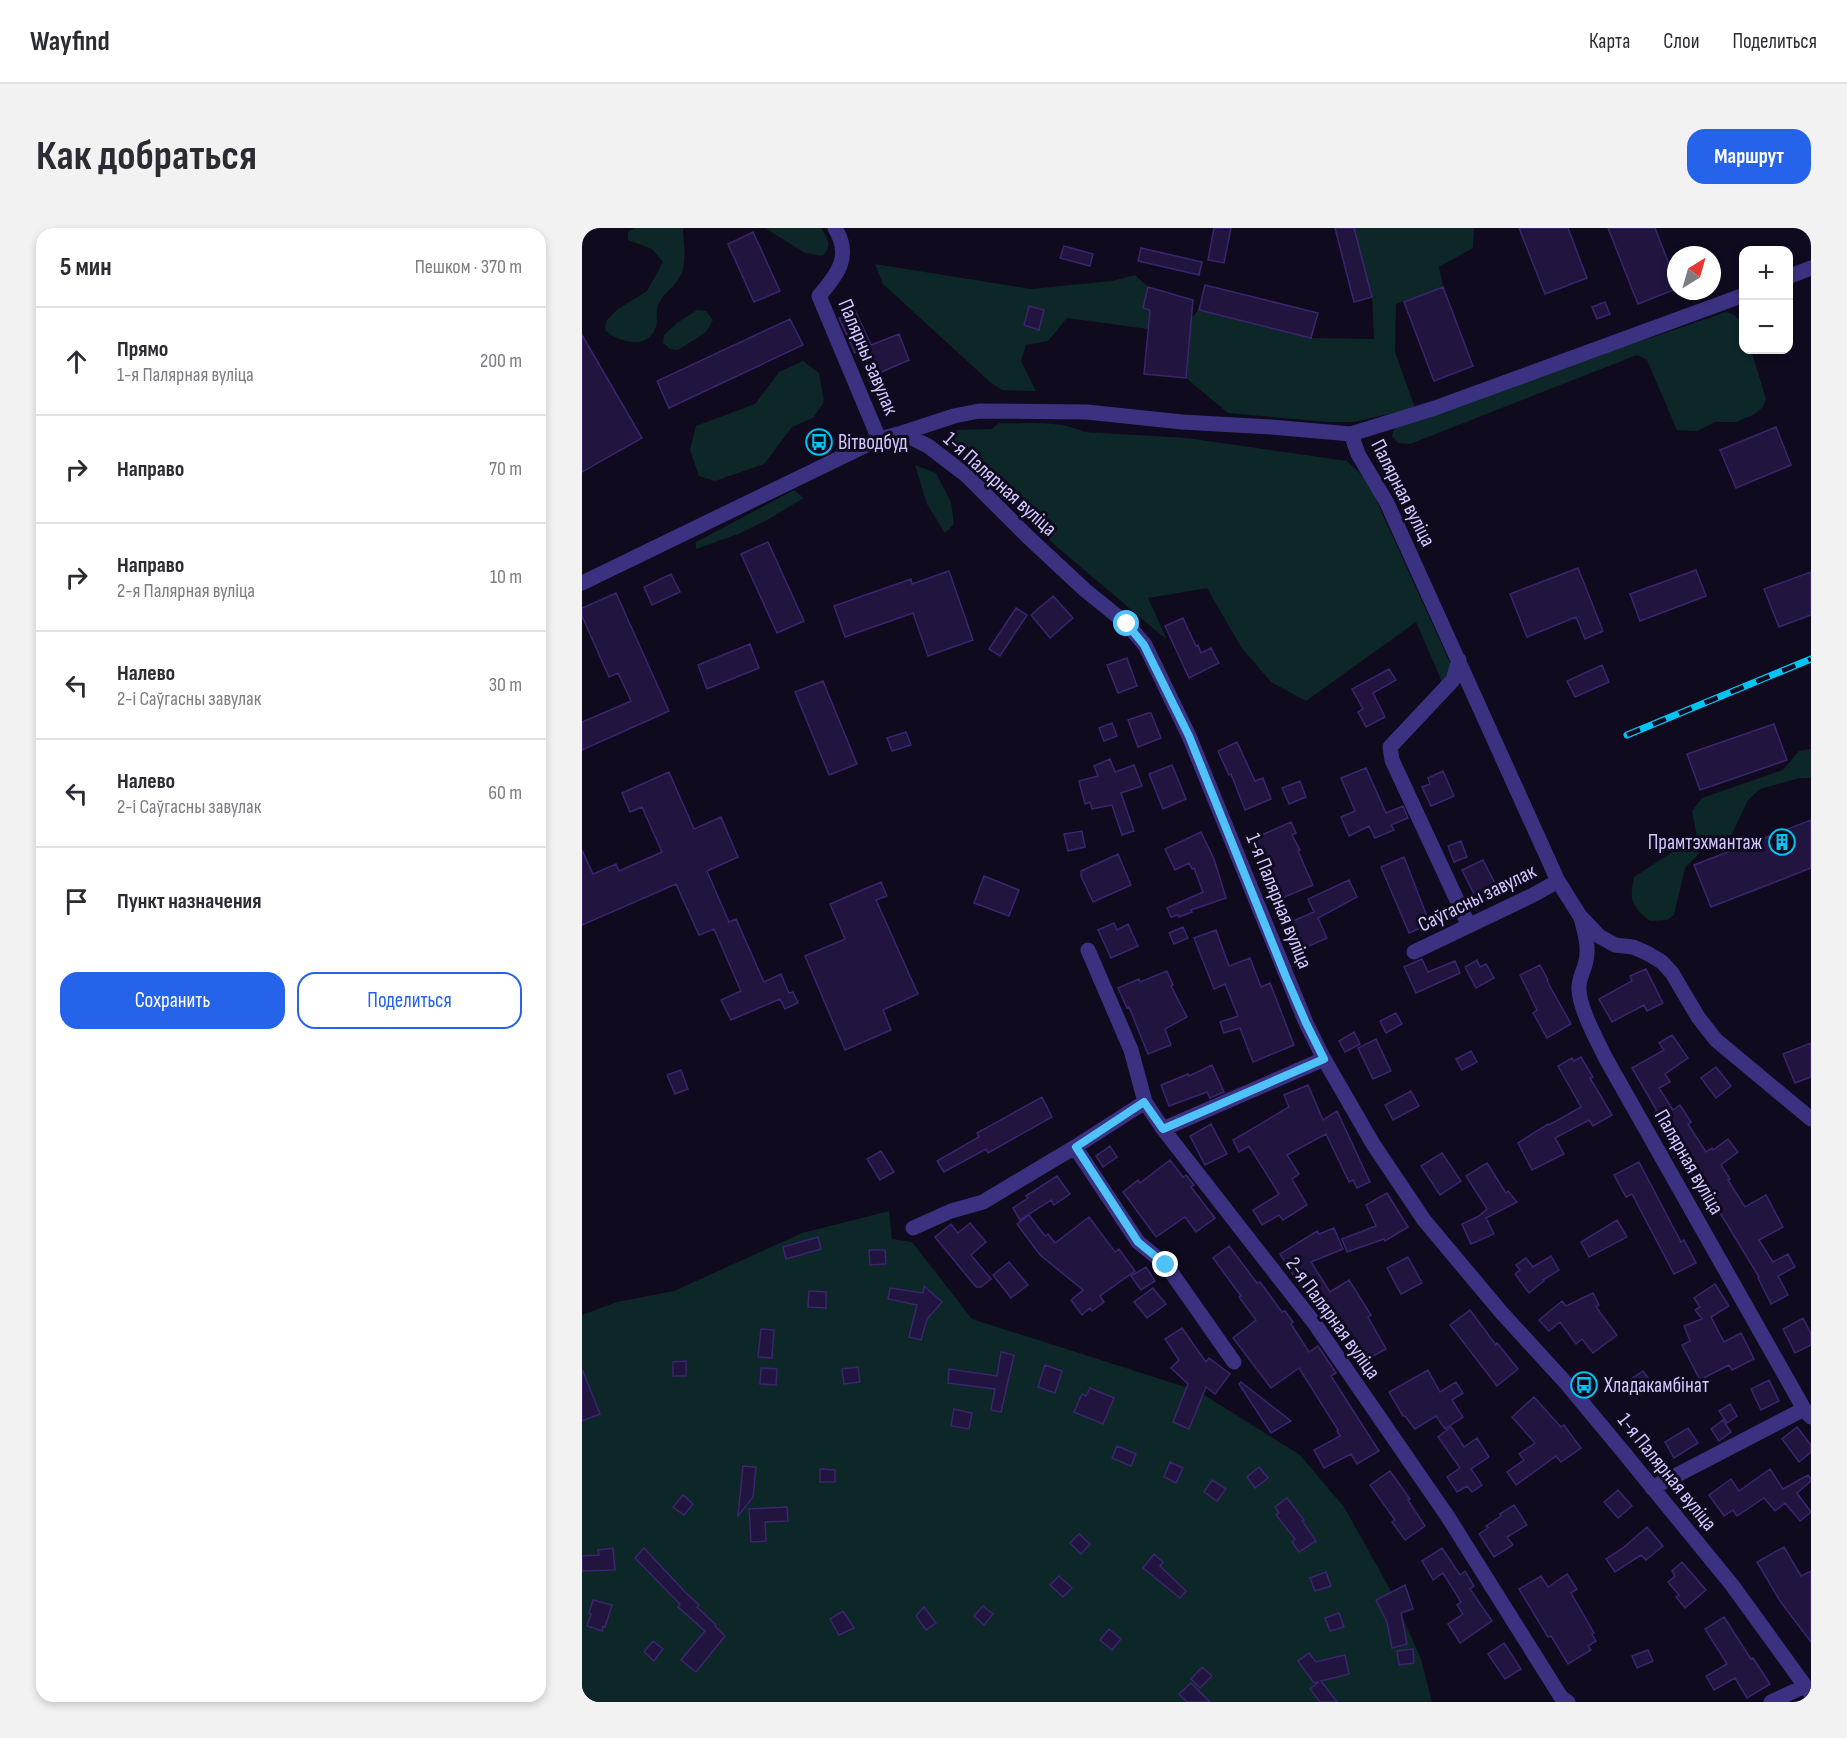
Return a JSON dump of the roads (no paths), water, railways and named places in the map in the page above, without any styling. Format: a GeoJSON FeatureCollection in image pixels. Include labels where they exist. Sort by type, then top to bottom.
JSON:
{"type":"FeatureCollection","features":[{"type":"Feature","properties":{"kind":"street","name":"Палярны завулак"},"geometry":{"type":"LineString","coordinates":[[835,228],[843,249],[843,263],[819,296],[879,439]]}},
{"type":"Feature","properties":{"kind":"street"},"geometry":{"type":"LineString","coordinates":[[1793,275],[1811,268]]}},
{"type":"Feature","properties":{"kind":"street"},"geometry":{"type":"LineString","coordinates":[[1351,434],[1435,408],[1739,296]]}},
{"type":"Feature","properties":{"kind":"street","name":"Палярная вуліца"},"geometry":{"type":"LineString","coordinates":[[902,434],[954,416],[979,411],[1088,412],[1182,422],[1351,434],[1358,454],[1387,502],[1558,881],[1580,916],[1599,936],[1615,945],[1633,947],[1662,962],[1672,973],[1698,1017],[1716,1040],[1811,1119]]}},
{"type":"Feature","properties":{"kind":"street"},"geometry":{"type":"LineString","coordinates":[[582,583],[879,439],[902,434]]}},
{"type":"Feature","properties":{"kind":"street","name":"1-я Палярная вуліца"},"geometry":{"type":"LineString","coordinates":[[902,434],[928,446],[966,475],[1085,590],[1127,624],[1144,645],[1189,736],[1306,1023],[1373,1144],[1424,1220],[1501,1312],[1566,1383],[1732,1585],[1808,1690]]}},
{"type":"Feature","properties":{"kind":"street"},"geometry":{"type":"LineString","coordinates":[[1459,660],[1453,680],[1390,747],[1392,760],[1468,926]]}},
{"type":"Feature","properties":{"kind":"street","name":"Саўгасны завулак"},"geometry":{"type":"LineString","coordinates":[[1414,952],[1558,881]]}},
{"type":"Feature","properties":{"kind":"street","name":"Палярная вуліца"},"geometry":{"type":"LineString","coordinates":[[1580,916],[1587,944],[1586,963],[1579,989],[1587,1019],[1605,1058],[1808,1413]]}},
{"type":"Feature","properties":{"kind":"street","name":"2-я Палярная вуліца"},"geometry":{"type":"LineString","coordinates":[[1088,950],[1131,1050],[1144,1102],[1315,1324],[1448,1517],[1561,1697],[1568,1702]]}},
{"type":"Feature","properties":{"kind":"street"},"geometry":{"type":"LineString","coordinates":[[1163,1129],[1324,1059]]}},
{"type":"Feature","properties":{"kind":"street"},"geometry":{"type":"LineString","coordinates":[[913,1228],[951,1211],[983,1202],[1076,1147],[1144,1102]]}},
{"type":"Feature","properties":{"kind":"street"},"geometry":{"type":"LineString","coordinates":[[1076,1147],[1138,1242],[1166,1265],[1234,1362]]}},
{"type":"Feature","properties":{"kind":"street"},"geometry":{"type":"LineString","coordinates":[[1652,1488],[1808,1413]]}},
{"type":"Feature","properties":{"kind":"street"},"geometry":{"type":"LineString","coordinates":[[1772,1702],[1808,1690]]}},
{"type":"Feature","properties":{"kind":"railway"},"geometry":{"type":"LineString","coordinates":[[1627,735],[1811,659]]}},
{"type":"Feature","properties":{"kind":"place","name":"Вітводбуд"},"geometry":{"type":"Point","coordinates":[819,442]}},
{"type":"Feature","properties":{"kind":"place","name":"Прамтэхмантаж"},"geometry":{"type":"Point","coordinates":[1782,842]}},
{"type":"Feature","properties":{"kind":"place","name":"Хладакамбінат"},"geometry":{"type":"Point","coordinates":[1584,1385]}}]}
